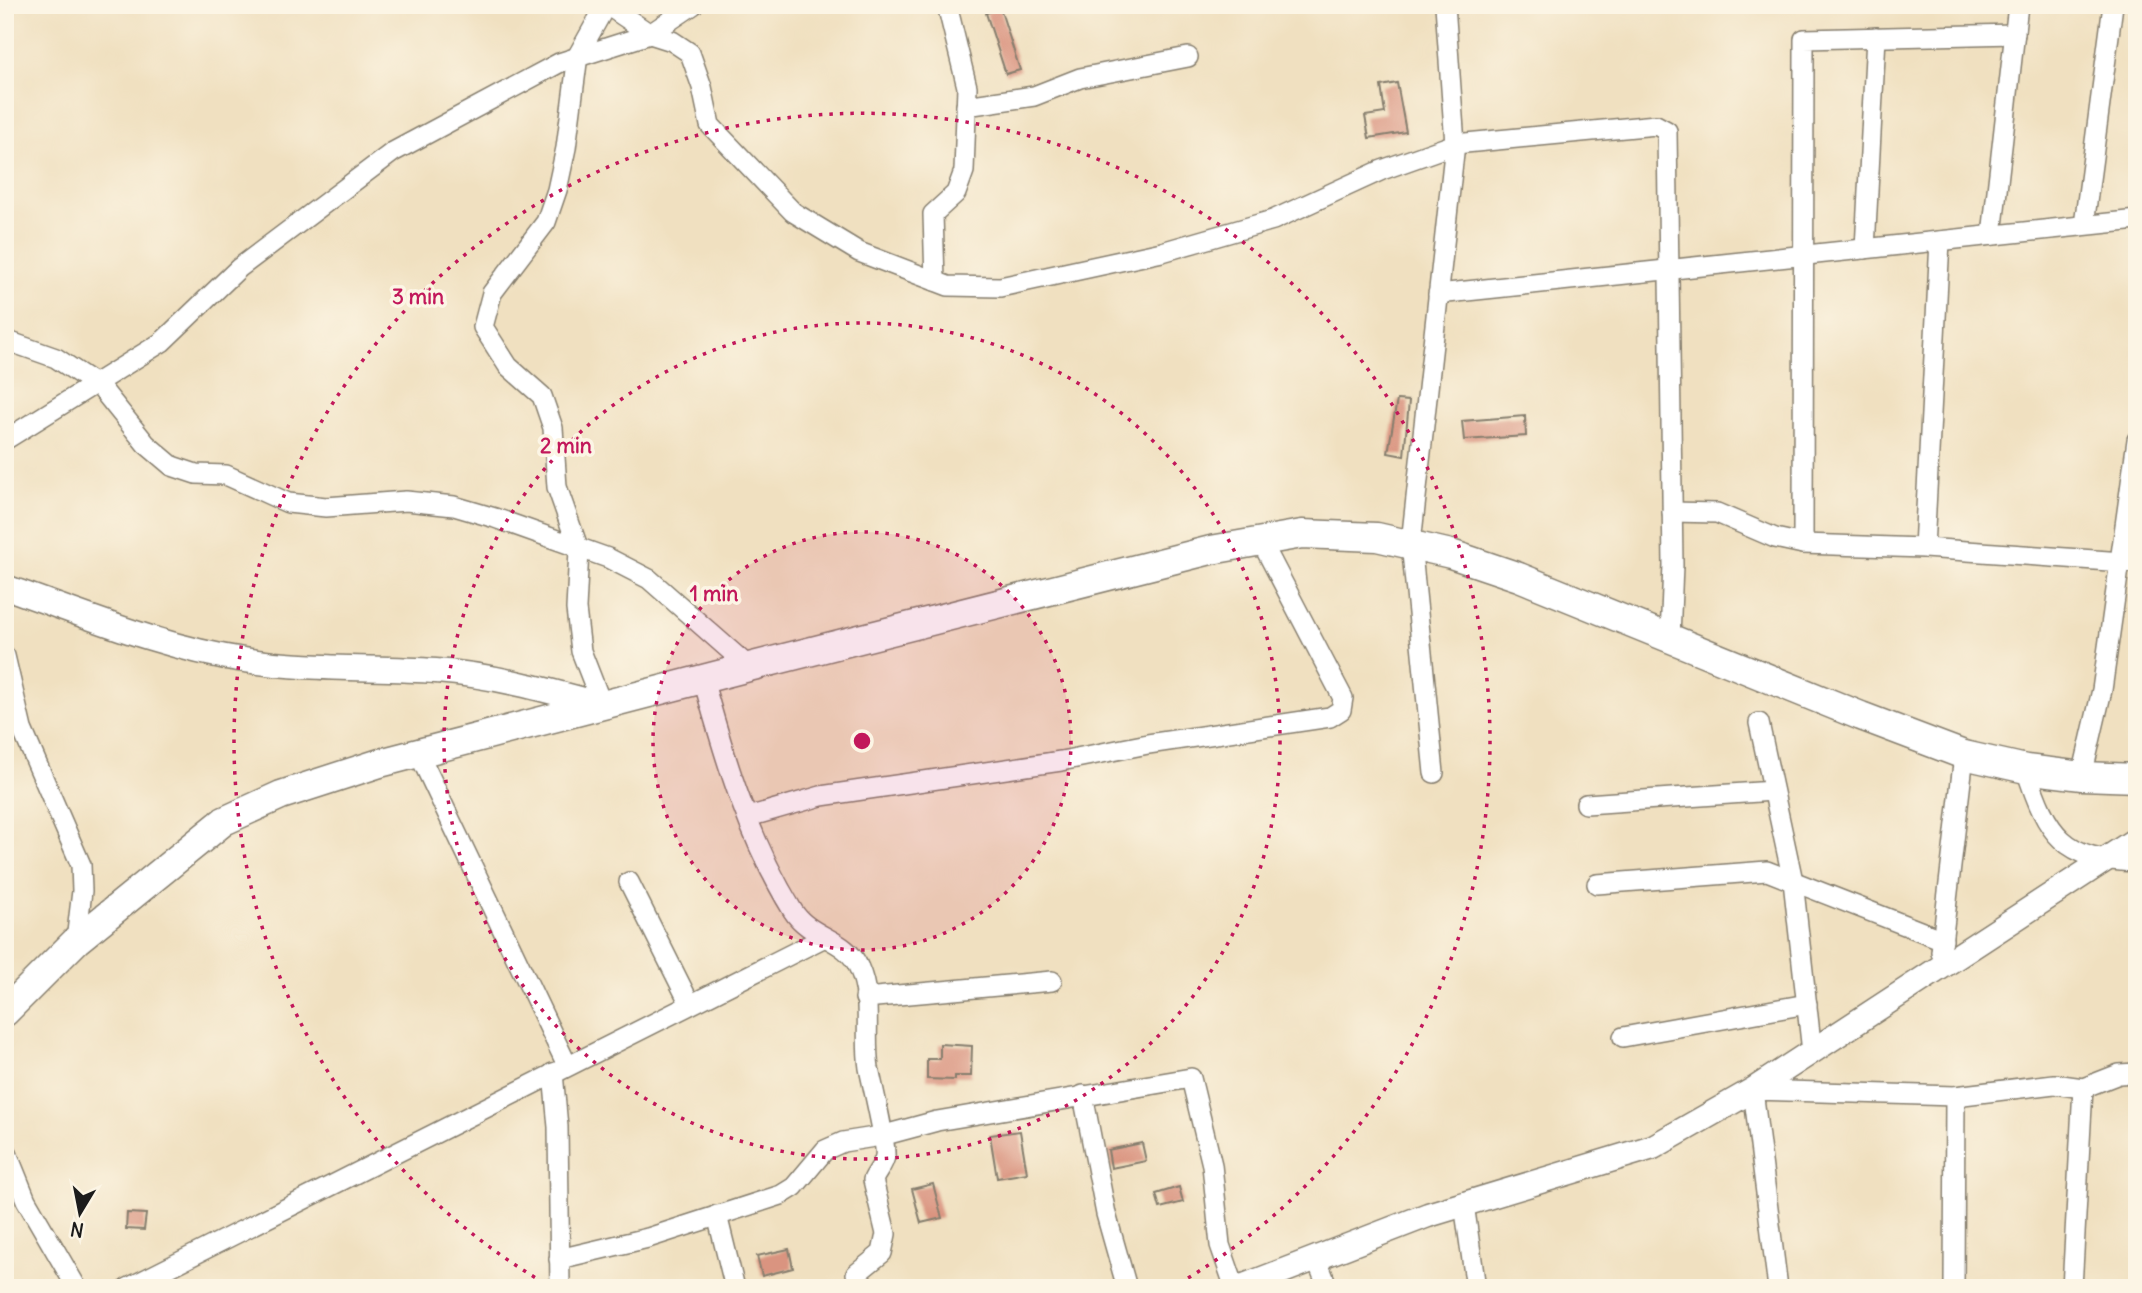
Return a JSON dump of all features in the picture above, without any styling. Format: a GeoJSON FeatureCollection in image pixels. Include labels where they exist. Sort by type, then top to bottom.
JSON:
{"type":"FeatureCollection","features":[{"type":"Feature","properties":{"kind":"main road"},"geometry":{"type":"LineString","coordinates":[[5,1012],[76,941],[224,821],[281,795],[419,754],[748,667],[1260,539],[1340,534],[1411,543],[1519,577],[1964,755],[2026,769],[2082,776],[2137,778]]}},
{"type":"Feature","properties":{"kind":"street"},"geometry":{"type":"LineString","coordinates":[[603,705],[581,651],[576,609],[579,550],[557,487],[553,428],[542,396],[508,366],[483,327],[492,293],[546,222],[558,190],[578,55],[607,5],[650,34],[672,41],[690,53],[710,125],[793,212],[859,251],[935,281],[975,288],[1000,287],[1162,252],[1273,220],[1382,170],[1455,144],[1656,125],[1667,131],[1672,512],[1670,638]]}},
{"type":"Feature","properties":{"kind":"street"},"geometry":{"type":"LineString","coordinates":[[5,440],[162,342],[239,268],[393,152],[578,55],[650,34],[693,5]]}},
{"type":"Feature","properties":{"kind":"street"},"geometry":{"type":"LineString","coordinates":[[935,281],[933,214],[956,193],[964,171],[967,87],[947,5]]}},
{"type":"Feature","properties":{"kind":"street"},"geometry":{"type":"LineString","coordinates":[[1434,773],[1411,543],[1455,144],[1445,5]]}},
{"type":"Feature","properties":{"kind":"street"},"geometry":{"type":"LineString","coordinates":[[1992,235],[2018,5]]}},
{"type":"Feature","properties":{"kind":"street"},"geometry":{"type":"LineString","coordinates":[[2084,225],[2113,5]]}},
{"type":"Feature","properties":{"kind":"street"},"geometry":{"type":"LineString","coordinates":[[1803,544],[1804,39],[2015,34]]}},
{"type":"Feature","properties":{"kind":"street"},"geometry":{"type":"LineString","coordinates":[[1865,249],[1876,37]]}},
{"type":"Feature","properties":{"kind":"street"},"geometry":{"type":"LineString","coordinates":[[966,106],[1034,96],[1080,78],[1188,57]]}},
{"type":"Feature","properties":{"kind":"street"},"geometry":{"type":"LineString","coordinates":[[1438,294],[2137,220]]}},
{"type":"Feature","properties":{"kind":"street"},"geometry":{"type":"LineString","coordinates":[[1924,548],[1940,241]]}},
{"type":"Feature","properties":{"kind":"street"},"geometry":{"type":"LineString","coordinates":[[5,340],[56,358],[93,383],[123,412],[146,444],[172,466],[196,474],[226,475],[288,503],[326,506],[406,501],[454,506],[608,558],[649,579],[748,667]]}},
{"type":"Feature","properties":{"kind":"street"},"geometry":{"type":"LineString","coordinates":[[2082,776],[2128,562],[2137,440]]}},
{"type":"Feature","properties":{"kind":"street"},"geometry":{"type":"LineString","coordinates":[[1672,512],[1717,513],[1775,538],[1803,544],[1924,548],[2128,562]]}},
{"type":"Feature","properties":{"kind":"street"},"geometry":{"type":"LineString","coordinates":[[747,817],[821,796],[1061,761],[1148,744],[1330,717],[1341,710],[1343,698],[1260,539]]}},
{"type":"Feature","properties":{"kind":"street"},"geometry":{"type":"LineString","coordinates":[[5,587],[105,622],[244,660],[334,668],[438,671],[522,682],[603,705]]}},
{"type":"Feature","properties":{"kind":"street"},"geometry":{"type":"LineString","coordinates":[[5,656],[22,729],[80,865],[82,891],[76,941]]}},
{"type":"Feature","properties":{"kind":"street"},"geometry":{"type":"LineString","coordinates":[[703,679],[728,768],[747,817],[795,914],[823,939],[848,948],[860,969],[865,998],[868,1063],[886,1156],[873,1180],[886,1234],[883,1253],[856,1274]]}},
{"type":"Feature","properties":{"kind":"street"},"geometry":{"type":"LineString","coordinates":[[1759,723],[1793,881],[1812,1052]]}},
{"type":"Feature","properties":{"kind":"street"},"geometry":{"type":"LineString","coordinates":[[419,754],[560,1069],[560,1288]]}},
{"type":"Feature","properties":{"kind":"street"},"geometry":{"type":"LineString","coordinates":[[1940,968],[1964,755]]}},
{"type":"Feature","properties":{"kind":"street"},"geometry":{"type":"LineString","coordinates":[[2026,769],[2040,813],[2059,836],[2081,854],[2102,862],[2137,862]]}},
{"type":"Feature","properties":{"kind":"street"},"geometry":{"type":"LineString","coordinates":[[1586,804],[1773,791]]}},
{"type":"Feature","properties":{"kind":"street"},"geometry":{"type":"LineString","coordinates":[[559,1259],[648,1238],[781,1195],[794,1187],[825,1150],[843,1142],[881,1136],[937,1121],[1191,1078],[1212,1165],[1220,1245],[1236,1288],[1464,1204],[1653,1147],[1753,1090],[2137,839]]}},
{"type":"Feature","properties":{"kind":"street"},"geometry":{"type":"LineString","coordinates":[[1597,884],[1767,871],[1943,940]]}},
{"type":"Feature","properties":{"kind":"street"},"geometry":{"type":"LineString","coordinates":[[629,882],[690,1003]]}},
{"type":"Feature","properties":{"kind":"street"},"geometry":{"type":"LineString","coordinates":[[128,1288],[690,1003],[823,939]]}},
{"type":"Feature","properties":{"kind":"street"},"geometry":{"type":"LineString","coordinates":[[865,998],[1052,981]]}},
{"type":"Feature","properties":{"kind":"street"},"geometry":{"type":"LineString","coordinates":[[1623,1037],[1807,1004]]}},
{"type":"Feature","properties":{"kind":"street"},"geometry":{"type":"LineString","coordinates":[[1753,1090],[1955,1096],[2054,1084],[2083,1088],[2119,1074],[2137,1073]]}},
{"type":"Feature","properties":{"kind":"street"},"geometry":{"type":"LineString","coordinates":[[2072,1288],[2083,1088]]}},
{"type":"Feature","properties":{"kind":"street"},"geometry":{"type":"LineString","coordinates":[[1753,1090],[1778,1288]]}},
{"type":"Feature","properties":{"kind":"street"},"geometry":{"type":"LineString","coordinates":[[1083,1095],[1106,1214],[1127,1288]]}},
{"type":"Feature","properties":{"kind":"street"},"geometry":{"type":"LineString","coordinates":[[1954,1288],[1955,1096]]}},
{"type":"Feature","properties":{"kind":"street"},"geometry":{"type":"LineString","coordinates":[[5,1148],[26,1200],[77,1288]]}},
{"type":"Feature","properties":{"kind":"street"},"geometry":{"type":"LineString","coordinates":[[1464,1204],[1476,1288]]}},
{"type":"Feature","properties":{"kind":"street"},"geometry":{"type":"LineString","coordinates":[[717,1215],[735,1288]]}},
{"type":"Feature","properties":{"kind":"street"},"geometry":{"type":"LineString","coordinates":[[1316,1258],[1328,1288]]}},
{"type":"Feature","properties":{"kind":"building"},"geometry":{"type":"Polygon","coordinates":[[[1000,8],[1020,70],[1006,74],[986,13],[1000,8]]]}},
{"type":"Feature","properties":{"kind":"building"},"geometry":{"type":"Polygon","coordinates":[[[1397,83],[1406,132],[1369,138],[1365,116],[1385,113],[1381,86],[1397,83]]]}},
{"type":"Feature","properties":{"kind":"building"},"geometry":{"type":"Polygon","coordinates":[[[1397,400],[1409,401],[1404,456],[1388,453],[1397,400]]]}},
{"type":"Feature","properties":{"kind":"building"},"geometry":{"type":"Polygon","coordinates":[[[1525,416],[1526,436],[1464,440],[1462,421],[1525,416]]]}},
{"type":"Feature","properties":{"kind":"building"},"geometry":{"type":"Polygon","coordinates":[[[940,1044],[972,1046],[971,1076],[955,1076],[955,1080],[927,1079],[927,1059],[940,1059],[940,1044]]]}},
{"type":"Feature","properties":{"kind":"building"},"geometry":{"type":"Polygon","coordinates":[[[1020,1131],[1027,1173],[997,1178],[990,1135],[1020,1131]]]}},
{"type":"Feature","properties":{"kind":"building"},"geometry":{"type":"Polygon","coordinates":[[[1142,1143],[1146,1161],[1111,1168],[1108,1150],[1142,1143]]]}},
{"type":"Feature","properties":{"kind":"building"},"geometry":{"type":"Polygon","coordinates":[[[933,1184],[942,1218],[921,1223],[912,1189],[933,1184]]]}},
{"type":"Feature","properties":{"kind":"building"},"geometry":{"type":"Polygon","coordinates":[[[1179,1187],[1183,1202],[1160,1208],[1156,1194],[1179,1187]]]}},
{"type":"Feature","properties":{"kind":"building"},"geometry":{"type":"Polygon","coordinates":[[[127,1213],[146,1214],[144,1230],[126,1229],[127,1213]]]}},
{"type":"Feature","properties":{"kind":"building"},"geometry":{"type":"Polygon","coordinates":[[[789,1249],[793,1268],[762,1276],[757,1256],[789,1249]]]}}]}
